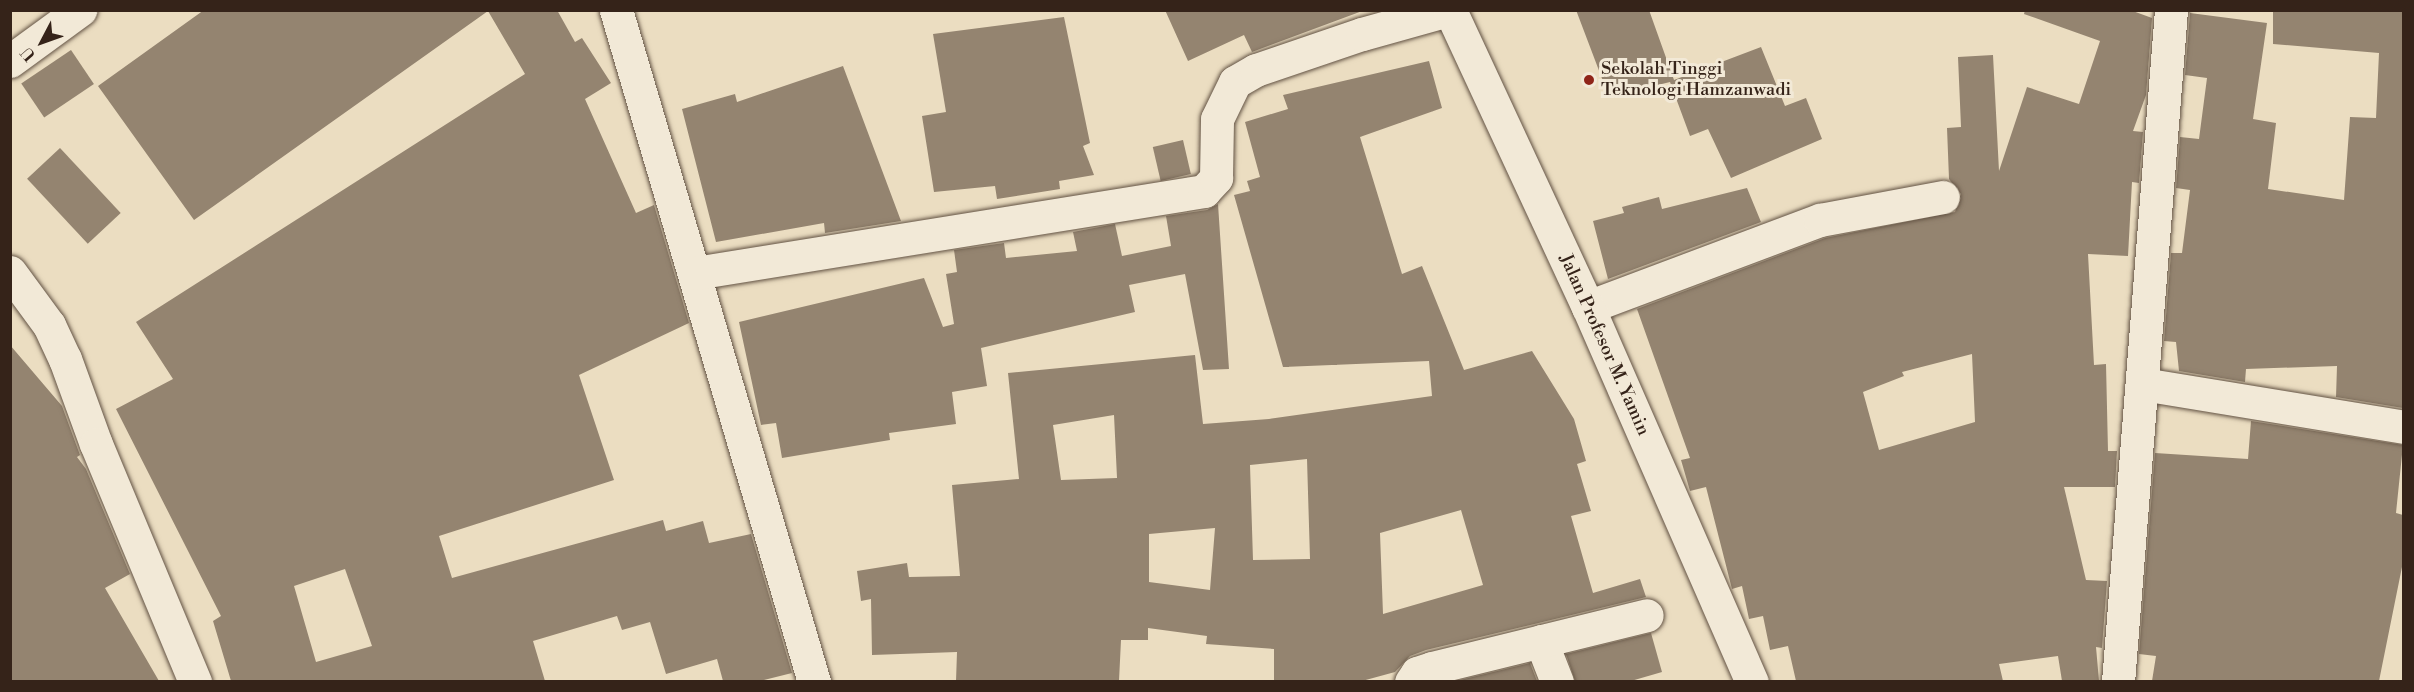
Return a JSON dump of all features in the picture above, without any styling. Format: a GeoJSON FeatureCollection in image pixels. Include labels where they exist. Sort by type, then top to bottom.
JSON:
{"type":"FeatureCollection","features":[{"type":"Feature","properties":{"kind":"street"},"geometry":{"type":"LineString","coordinates":[[10,61],[80,10]]}},
{"type":"Feature","properties":{"kind":"street"},"geometry":{"type":"LineString","coordinates":[[616,10],[814,681]]}},
{"type":"Feature","properties":{"kind":"street"},"geometry":{"type":"LineString","coordinates":[[695,273],[1204,191],[1216,178],[1217,118],[1235,82],[1256,70],[1362,34],[1449,10]]}},
{"type":"Feature","properties":{"kind":"street","name":"Jalan Profesor M. Yamin"},"geometry":{"type":"LineString","coordinates":[[1449,10],[1588,307],[1752,681]]}},
{"type":"Feature","properties":{"kind":"street"},"geometry":{"type":"LineString","coordinates":[[2118,681],[2171,10]]}},
{"type":"Feature","properties":{"kind":"street"},"geometry":{"type":"LineString","coordinates":[[1588,307],[1820,220],[1943,197]]}},
{"type":"Feature","properties":{"kind":"street"},"geometry":{"type":"LineString","coordinates":[[10,272],[49,325],[65,359],[96,444],[195,681]]}},
{"type":"Feature","properties":{"kind":"street"},"geometry":{"type":"LineString","coordinates":[[2142,384],[2403,427]]}},
{"type":"Feature","properties":{"kind":"street"},"geometry":{"type":"LineString","coordinates":[[1411,681],[1417,673],[1432,668],[1647,615]]}},
{"type":"Feature","properties":{"kind":"street"},"geometry":{"type":"LineString","coordinates":[[1541,641],[1557,681]]}},
{"type":"Feature","properties":{"kind":"building"},"geometry":{"type":"Polygon","coordinates":[[[204,10],[557,10],[575,42],[582,38],[611,83],[585,99],[636,213],[654,205],[689,323],[579,375],[614,480],[439,536],[452,578],[663,520],[666,531],[703,521],[709,543],[751,534],[792,673],[760,681],[723,681],[717,659],[666,674],[650,622],[622,630],[617,616],[533,641],[545,681],[231,681],[213,621],[221,616],[116,409],[173,379],[136,322],[525,74],[488,11],[194,220],[98,86],[204,10]],[[345,569],[294,586],[316,662],[372,646],[345,569]]]}},
{"type":"Feature","properties":{"kind":"building"},"geometry":{"type":"Polygon","coordinates":[[[1165,10],[1365,10],[1252,52],[1244,35],[1188,61],[1165,10]]]}},
{"type":"Feature","properties":{"kind":"building"},"geometry":{"type":"Polygon","coordinates":[[[1576,10],[1649,10],[1674,80],[1761,47],[1785,106],[1806,98],[1822,139],[1731,178],[1708,129],[1690,136],[1670,82],[1609,97],[1576,10]]]}},
{"type":"Feature","properties":{"kind":"building"},"geometry":{"type":"Polygon","coordinates":[[[2025,10],[2130,10],[2152,18],[2146,95],[2133,131],[2143,132],[2139,183],[2132,182],[2128,256],[2088,254],[2094,365],[2106,364],[2108,451],[2117,451],[2115,487],[2064,487],[2086,580],[2107,581],[2102,648],[2096,647],[2099,681],[2062,681],[2058,656],[1999,664],[2003,681],[1796,681],[1788,646],[1770,650],[1763,616],[1749,619],[1742,586],[1732,589],[1706,487],[1690,491],[1681,460],[1690,458],[1637,309],[1825,238],[1955,212],[1961,194],[1949,179],[1947,128],[1961,127],[1958,57],[1993,55],[1999,171],[2027,87],[2079,104],[2100,41],[2024,14],[2025,10]],[[1972,354],[1902,372],[1904,376],[1863,392],[1879,450],[1975,422],[1972,354]]]}},
{"type":"Feature","properties":{"kind":"building"},"geometry":{"type":"Polygon","coordinates":[[[2273,10],[2403,10],[2403,408],[2336,397],[2337,366],[2246,369],[2245,382],[2179,371],[2176,342],[2164,341],[2171,253],[2182,253],[2190,190],[2176,188],[2180,137],[2199,139],[2207,78],[2185,75],[2190,13],[2267,23],[2253,119],[2276,123],[2268,189],[2344,200],[2350,117],[2376,118],[2379,53],[2273,44],[2273,10]]]}},
{"type":"Feature","properties":{"kind":"building"},"geometry":{"type":"Polygon","coordinates":[[[1064,17],[1090,143],[1083,146],[1094,175],[1059,181],[1060,189],[997,199],[995,186],[934,192],[922,116],[946,112],[933,34],[1064,17]]]}},
{"type":"Feature","properties":{"kind":"building"},"geometry":{"type":"Polygon","coordinates":[[[71,50],[94,84],[44,118],[21,84],[71,50]]]}},
{"type":"Feature","properties":{"kind":"building"},"geometry":{"type":"Polygon","coordinates":[[[1429,61],[1442,108],[1360,137],[1402,274],[1422,266],[1464,370],[1532,351],[1574,419],[1586,461],[1577,464],[1591,511],[1571,516],[1593,593],[1640,579],[1646,597],[1426,650],[1410,656],[1395,672],[1362,681],[1274,681],[1274,649],[1206,644],[1207,636],[1148,628],[1148,640],[1121,640],[1119,681],[956,681],[957,652],[872,655],[871,599],[861,601],[857,571],[907,563],[909,577],[960,576],[952,485],[1019,479],[1008,373],[1195,355],[1203,424],[1269,419],[1432,396],[1429,361],[1283,367],[1234,195],[1250,191],[1247,181],[1260,177],[1245,122],[1288,109],[1283,95],[1429,61]],[[1114,415],[1053,425],[1061,480],[1117,478],[1114,415]],[[1307,459],[1250,465],[1253,560],[1310,559],[1307,459]],[[1461,510],[1380,533],[1383,614],[1483,585],[1461,510]],[[1215,528],[1149,534],[1149,582],[1210,590],[1215,528]]]}},
{"type":"Feature","properties":{"kind":"building"},"geometry":{"type":"Polygon","coordinates":[[[843,66],[901,221],[825,233],[824,223],[716,242],[682,109],[735,94],[737,102],[843,66]]]}},
{"type":"Feature","properties":{"kind":"building"},"geometry":{"type":"Polygon","coordinates":[[[1183,140],[1191,174],[1161,181],[1153,147],[1183,140]]]}},
{"type":"Feature","properties":{"kind":"building"},"geometry":{"type":"Polygon","coordinates":[[[60,148],[121,213],[88,244],[27,179],[60,148]]]}},
{"type":"Feature","properties":{"kind":"building"},"geometry":{"type":"Polygon","coordinates":[[[1747,188],[1761,222],[1608,279],[1593,221],[1624,213],[1622,207],[1659,197],[1662,209],[1747,188]]]}},
{"type":"Feature","properties":{"kind":"building"},"geometry":{"type":"Polygon","coordinates":[[[1218,204],[1229,369],[1203,370],[1185,274],[1129,285],[1135,312],[981,348],[987,386],[952,392],[956,424],[889,433],[890,440],[782,458],[776,423],[761,425],[739,322],[924,278],[943,327],[954,324],[946,274],[957,272],[954,250],[1004,243],[1006,258],[1077,251],[1073,232],[1115,224],[1122,256],[1171,246],[1166,216],[1207,210],[1218,204]]]}},
{"type":"Feature","properties":{"kind":"building"},"geometry":{"type":"Polygon","coordinates":[[[10,345],[62,406],[80,455],[77,457],[86,469],[130,574],[105,588],[159,681],[10,681],[10,345]]]}},
{"type":"Feature","properties":{"kind":"building"},"geometry":{"type":"Polygon","coordinates":[[[2251,421],[2403,445],[2396,513],[2403,515],[2403,562],[2379,681],[2152,681],[2156,656],[2139,654],[2155,453],[2248,459],[2251,421]]]}},
{"type":"Feature","properties":{"kind":"building"},"geometry":{"type":"Polygon","coordinates":[[[1651,633],[1662,672],[1631,681],[1575,681],[1566,654],[1651,633]]]}},
{"type":"Feature","properties":{"kind":"building"},"geometry":{"type":"Polygon","coordinates":[[[1530,663],[1537,681],[1456,681],[1530,663]]]}},
{"type":"Feature","properties":{"kind":"place","name":"Sekolah Tinggi Teknologi Hamzanwadi"},"geometry":{"type":"Point","coordinates":[1589,80]}}]}
